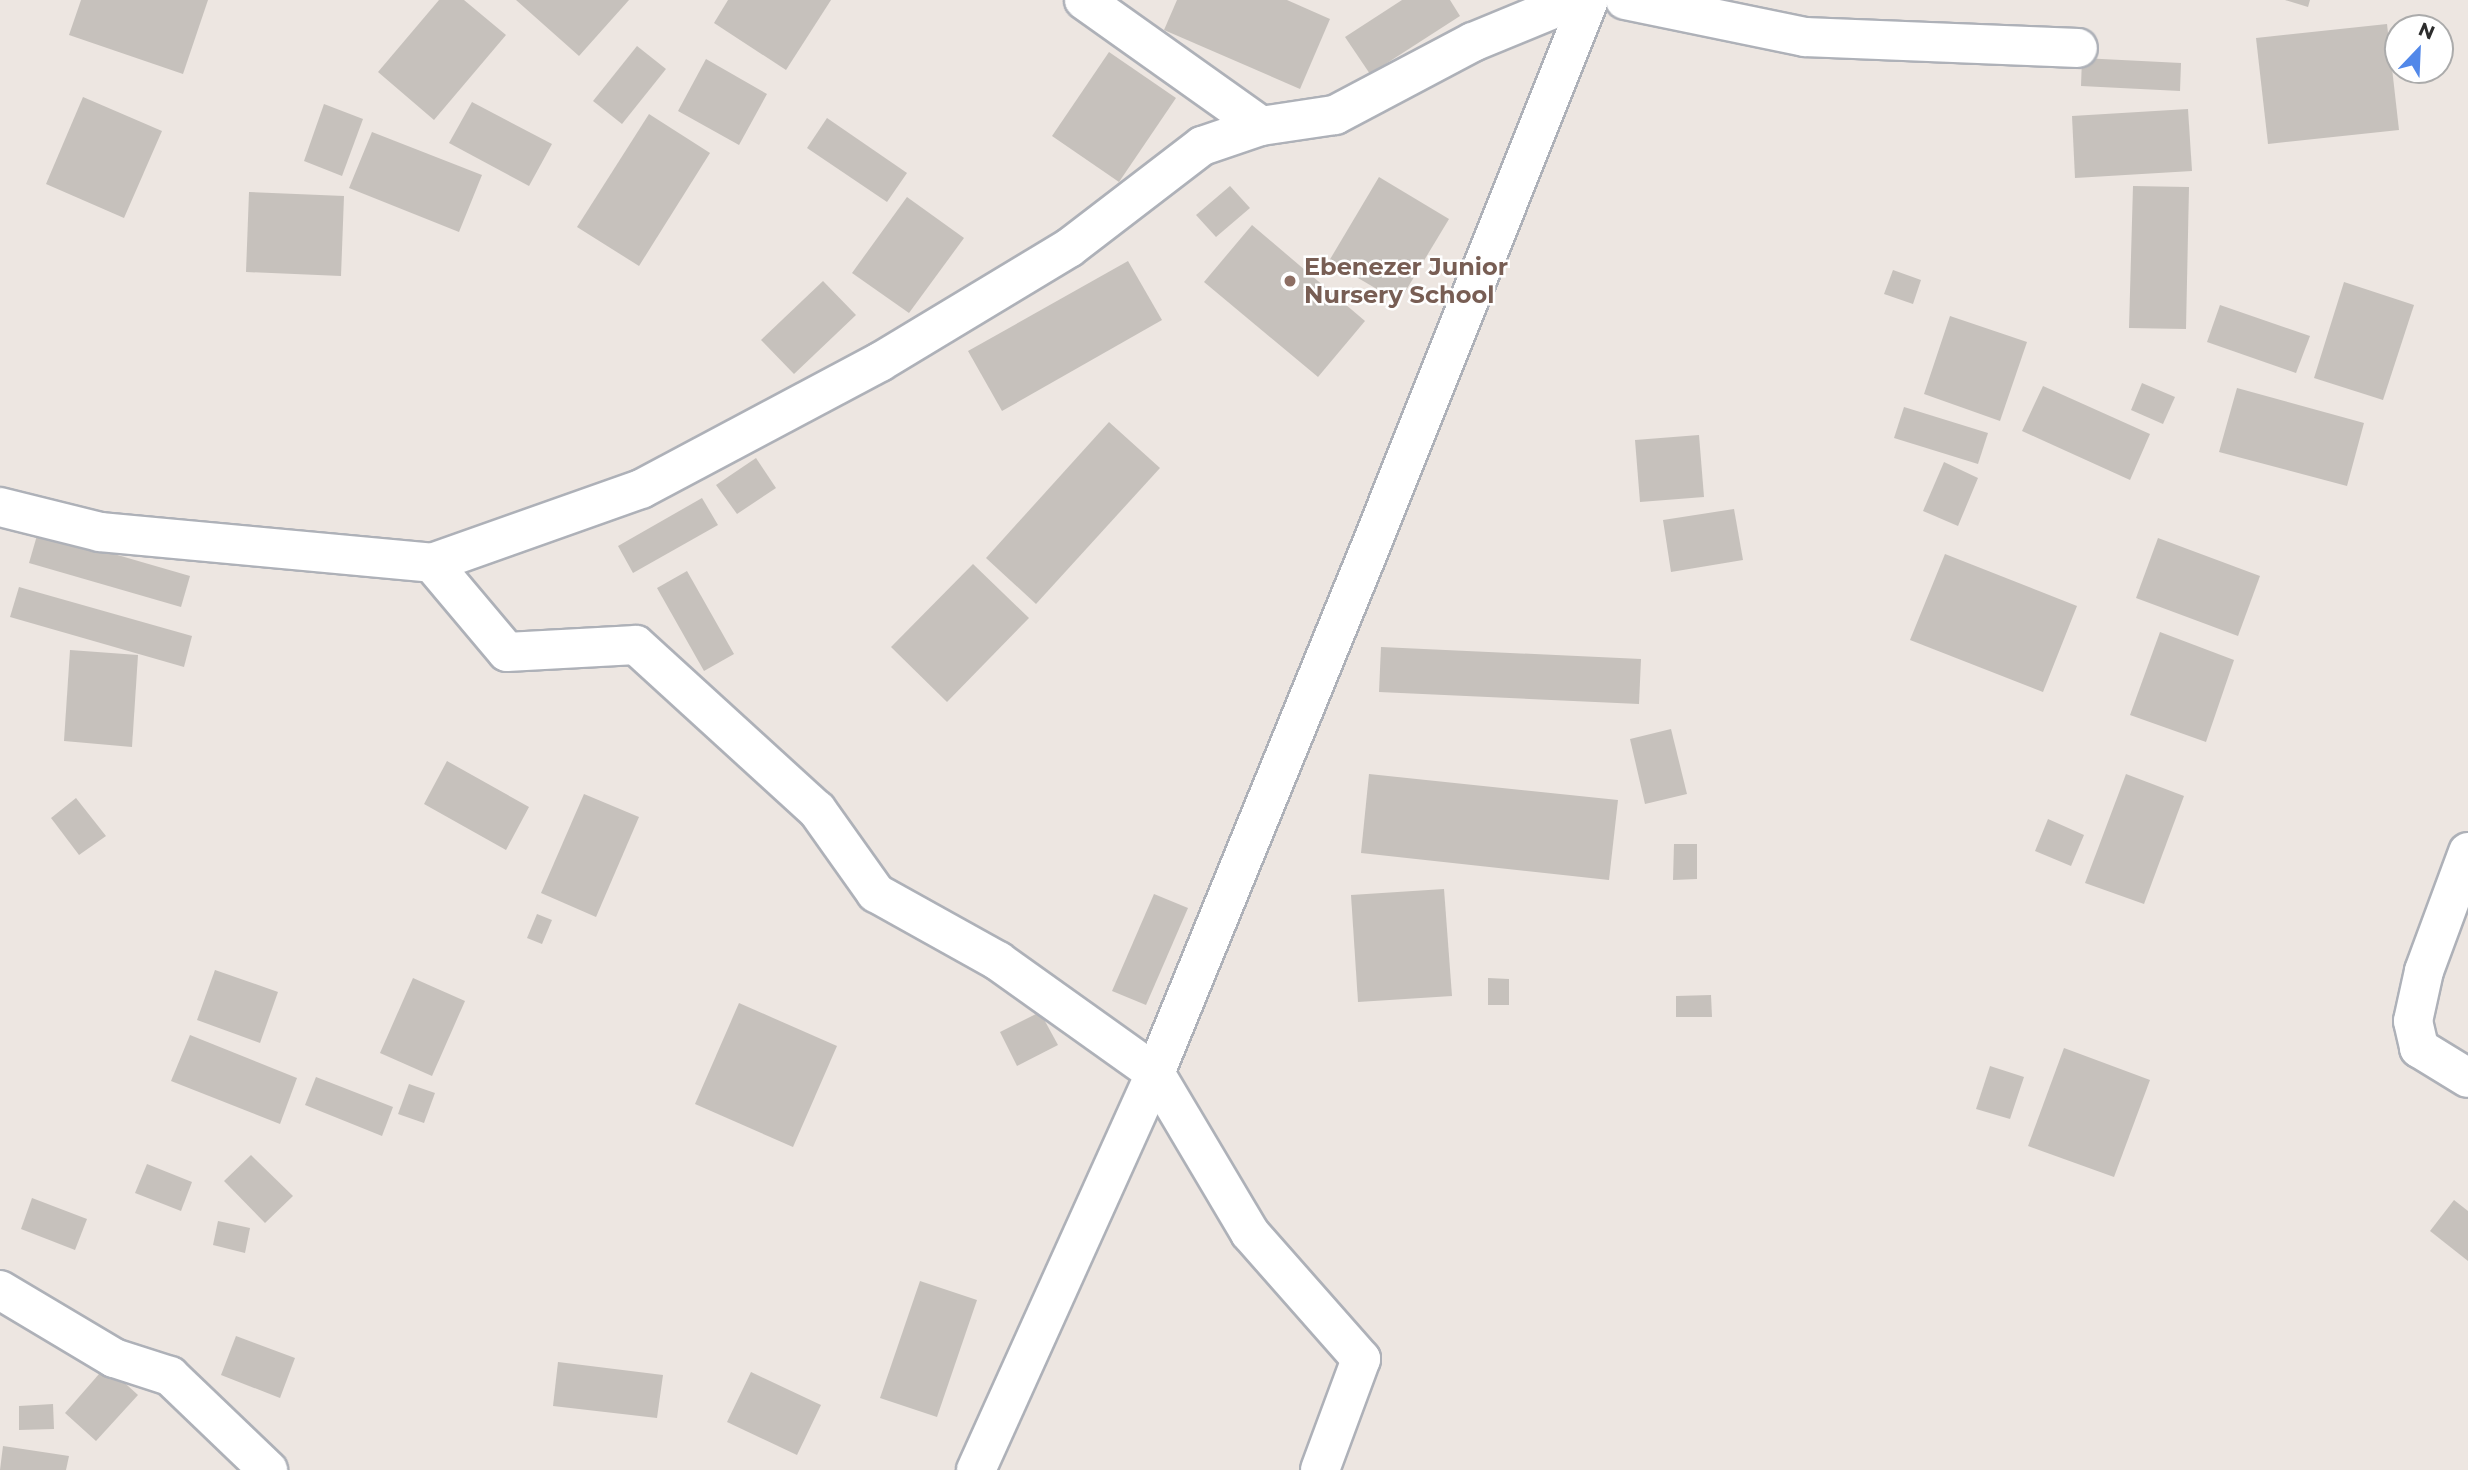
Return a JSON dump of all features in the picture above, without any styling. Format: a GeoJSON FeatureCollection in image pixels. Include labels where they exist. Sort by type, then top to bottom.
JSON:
{"type":"FeatureCollection","features":[{"type":"Feature","properties":{"kind":"street"},"geometry":{"type":"LineString","coordinates":[[1084,0],[1261,126]]}},
{"type":"Feature","properties":{"kind":"street"},"geometry":{"type":"LineString","coordinates":[[0,507],[100,533],[432,563],[653,483],[880,362],[1069,248],[1202,146],[1261,126],[1335,115],[1473,42],[1575,0]]}},
{"type":"Feature","properties":{"kind":"street"},"geometry":{"type":"LineString","coordinates":[[976,1470],[1155,1073],[1373,543],[1589,0]]}},
{"type":"Feature","properties":{"kind":"street"},"geometry":{"type":"LineString","coordinates":[[1625,0],[1805,37],[2078,48]]}},
{"type":"Feature","properties":{"kind":"street"},"geometry":{"type":"LineString","coordinates":[[432,563],[507,652],[636,645],[817,810],[876,893],[998,961],[1155,1073],[1250,1233],[1361,1359],[1320,1470]]}},
{"type":"Feature","properties":{"kind":"street"},"geometry":{"type":"LineString","coordinates":[[2468,852],[2424,971],[2413,1021],[2419,1048],[2468,1078]]}},
{"type":"Feature","properties":{"kind":"street"},"geometry":{"type":"LineString","coordinates":[[0,1290],[114,1358],[170,1376],[268,1470]]}},
{"type":"Feature","properties":{"kind":"building"},"geometry":{"type":"Polygon","coordinates":[[[81,0],[208,0],[183,74],[69,35],[81,0]]]}},
{"type":"Feature","properties":{"kind":"building"},"geometry":{"type":"Polygon","coordinates":[[[439,0],[464,0],[506,35],[434,120],[378,72],[439,0]]]}},
{"type":"Feature","properties":{"kind":"building"},"geometry":{"type":"Polygon","coordinates":[[[516,0],[629,0],[579,56],[516,0]]]}},
{"type":"Feature","properties":{"kind":"building"},"geometry":{"type":"Polygon","coordinates":[[[728,0],[831,0],[786,70],[714,23],[728,0]]]}},
{"type":"Feature","properties":{"kind":"building"},"geometry":{"type":"Polygon","coordinates":[[[1177,0],[1287,0],[1330,19],[1300,89],[1164,30],[1177,0]]]}},
{"type":"Feature","properties":{"kind":"building"},"geometry":{"type":"Polygon","coordinates":[[[1402,0],[1450,0],[1460,16],[1370,74],[1345,37],[1402,0]]]}},
{"type":"Feature","properties":{"kind":"building"},"geometry":{"type":"Polygon","coordinates":[[[2285,0],[2310,0],[2308,7],[2285,0]]]}},
{"type":"Feature","properties":{"kind":"building"},"geometry":{"type":"Polygon","coordinates":[[[2384,24],[2384,84],[2394,84],[2399,130],[2268,144],[2256,38],[2384,24]]]}},
{"type":"Feature","properties":{"kind":"building"},"geometry":{"type":"Polygon","coordinates":[[[637,46],[666,69],[622,124],[593,101],[637,46]]]}},
{"type":"Feature","properties":{"kind":"building"},"geometry":{"type":"Polygon","coordinates":[[[1109,52],[1176,98],[1119,182],[1052,136],[1109,52]]]}},
{"type":"Feature","properties":{"kind":"building"},"geometry":{"type":"Polygon","coordinates":[[[2082,58],[2181,63],[2180,91],[2081,86],[2082,58]]]}},
{"type":"Feature","properties":{"kind":"building"},"geometry":{"type":"Polygon","coordinates":[[[706,59],[767,94],[739,145],[678,111],[706,59]]]}},
{"type":"Feature","properties":{"kind":"building"},"geometry":{"type":"Polygon","coordinates":[[[83,97],[162,131],[124,218],[46,184],[83,97]]]}},
{"type":"Feature","properties":{"kind":"building"},"geometry":{"type":"Polygon","coordinates":[[[472,102],[552,144],[529,186],[449,143],[472,102]]]}},
{"type":"Feature","properties":{"kind":"building"},"geometry":{"type":"Polygon","coordinates":[[[324,104],[363,119],[342,176],[304,161],[324,104]]]}},
{"type":"Feature","properties":{"kind":"building"},"geometry":{"type":"Polygon","coordinates":[[[2188,109],[2192,171],[2075,178],[2072,116],[2188,109]]]}},
{"type":"Feature","properties":{"kind":"building"},"geometry":{"type":"Polygon","coordinates":[[[649,114],[710,153],[639,266],[577,227],[649,114]]]}},
{"type":"Feature","properties":{"kind":"building"},"geometry":{"type":"Polygon","coordinates":[[[827,118],[907,173],[887,202],[807,148],[827,118]]]}},
{"type":"Feature","properties":{"kind":"building"},"geometry":{"type":"Polygon","coordinates":[[[372,132],[482,175],[459,232],[349,188],[372,132]]]}},
{"type":"Feature","properties":{"kind":"building"},"geometry":{"type":"Polygon","coordinates":[[[1379,177],[1449,219],[1399,302],[1329,261],[1379,177]]]}},
{"type":"Feature","properties":{"kind":"building"},"geometry":{"type":"Polygon","coordinates":[[[1230,186],[1250,208],[1216,237],[1196,215],[1230,186]]]}},
{"type":"Feature","properties":{"kind":"building"},"geometry":{"type":"Polygon","coordinates":[[[2133,186],[2189,187],[2186,329],[2129,328],[2133,186]]]}},
{"type":"Feature","properties":{"kind":"building"},"geometry":{"type":"Polygon","coordinates":[[[249,192],[344,196],[341,276],[246,272],[249,192]]]}},
{"type":"Feature","properties":{"kind":"building"},"geometry":{"type":"Polygon","coordinates":[[[907,197],[964,238],[909,313],[852,273],[907,197]]]}},
{"type":"Feature","properties":{"kind":"building"},"geometry":{"type":"Polygon","coordinates":[[[1252,225],[1365,321],[1318,377],[1204,282],[1252,225]]]}},
{"type":"Feature","properties":{"kind":"building"},"geometry":{"type":"Polygon","coordinates":[[[1128,261],[1162,320],[1002,411],[968,351],[1128,261]]]}},
{"type":"Feature","properties":{"kind":"building"},"geometry":{"type":"Polygon","coordinates":[[[1893,270],[1921,280],[1913,304],[1884,294],[1893,270]]]}},
{"type":"Feature","properties":{"kind":"building"},"geometry":{"type":"Polygon","coordinates":[[[823,281],[856,315],[794,374],[761,340],[823,281]]]}},
{"type":"Feature","properties":{"kind":"building"},"geometry":{"type":"Polygon","coordinates":[[[2344,282],[2414,305],[2383,400],[2314,378],[2344,282]]]}},
{"type":"Feature","properties":{"kind":"building"},"geometry":{"type":"Polygon","coordinates":[[[2220,305],[2310,336],[2296,373],[2207,342],[2220,305]]]}},
{"type":"Feature","properties":{"kind":"building"},"geometry":{"type":"Polygon","coordinates":[[[1950,316],[2027,342],[2000,421],[1924,394],[1950,316]]]}},
{"type":"Feature","properties":{"kind":"building"},"geometry":{"type":"Polygon","coordinates":[[[2142,383],[2175,397],[2163,424],[2131,410],[2142,383]]]}},
{"type":"Feature","properties":{"kind":"building"},"geometry":{"type":"Polygon","coordinates":[[[2043,386],[2150,434],[2130,480],[2022,431],[2043,386]]]}},
{"type":"Feature","properties":{"kind":"building"},"geometry":{"type":"Polygon","coordinates":[[[2237,388],[2364,423],[2347,486],[2219,452],[2237,388]]]}},
{"type":"Feature","properties":{"kind":"building"},"geometry":{"type":"Polygon","coordinates":[[[1904,407],[1988,433],[1978,464],[1894,438],[1904,407]]]}},
{"type":"Feature","properties":{"kind":"building"},"geometry":{"type":"Polygon","coordinates":[[[1109,422],[1160,468],[1036,604],[986,558],[1109,422]]]}},
{"type":"Feature","properties":{"kind":"building"},"geometry":{"type":"Polygon","coordinates":[[[1699,435],[1704,497],[1640,502],[1635,440],[1699,435]]]}},
{"type":"Feature","properties":{"kind":"building"},"geometry":{"type":"Polygon","coordinates":[[[756,458],[776,488],[737,514],[716,485],[756,458]]]}},
{"type":"Feature","properties":{"kind":"building"},"geometry":{"type":"Polygon","coordinates":[[[1944,462],[1978,478],[1958,526],[1923,511],[1944,462]]]}},
{"type":"Feature","properties":{"kind":"building"},"geometry":{"type":"Polygon","coordinates":[[[702,498],[718,525],[633,573],[618,546],[702,498]]]}},
{"type":"Feature","properties":{"kind":"building"},"geometry":{"type":"Polygon","coordinates":[[[1734,509],[1743,560],[1671,572],[1663,520],[1734,509]]]}},
{"type":"Feature","properties":{"kind":"building"},"geometry":{"type":"Polygon","coordinates":[[[38,532],[190,576],[181,607],[29,563],[38,532]]]}},
{"type":"Feature","properties":{"kind":"building"},"geometry":{"type":"Polygon","coordinates":[[[2158,538],[2260,576],[2238,636],[2136,598],[2158,538]]]}},
{"type":"Feature","properties":{"kind":"building"},"geometry":{"type":"Polygon","coordinates":[[[1945,554],[2077,606],[2043,692],[1910,640],[1945,554]]]}},
{"type":"Feature","properties":{"kind":"building"},"geometry":{"type":"Polygon","coordinates":[[[973,564],[1029,618],[947,702],[891,647],[973,564]]]}},
{"type":"Feature","properties":{"kind":"building"},"geometry":{"type":"Polygon","coordinates":[[[687,571],[734,654],[704,671],[657,588],[687,571]]]}},
{"type":"Feature","properties":{"kind":"building"},"geometry":{"type":"Polygon","coordinates":[[[19,587],[192,636],[184,667],[10,617],[19,587]]]}},
{"type":"Feature","properties":{"kind":"building"},"geometry":{"type":"Polygon","coordinates":[[[2160,632],[2234,660],[2206,742],[2130,715],[2160,632]]]}},
{"type":"Feature","properties":{"kind":"building"},"geometry":{"type":"Polygon","coordinates":[[[1381,647],[1641,659],[1639,704],[1379,692],[1381,647]]]}},
{"type":"Feature","properties":{"kind":"building"},"geometry":{"type":"Polygon","coordinates":[[[70,650],[138,655],[132,747],[64,741],[70,650]]]}},
{"type":"Feature","properties":{"kind":"building"},"geometry":{"type":"Polygon","coordinates":[[[1671,729],[1687,794],[1645,804],[1630,739],[1671,729]]]}},
{"type":"Feature","properties":{"kind":"building"},"geometry":{"type":"Polygon","coordinates":[[[447,761],[529,807],[506,850],[424,804],[447,761]]]}},
{"type":"Feature","properties":{"kind":"building"},"geometry":{"type":"Polygon","coordinates":[[[1369,774],[1618,800],[1609,880],[1361,853],[1369,774]]]}},
{"type":"Feature","properties":{"kind":"building"},"geometry":{"type":"Polygon","coordinates":[[[2126,774],[2184,796],[2144,904],[2085,883],[2126,774]]]}},
{"type":"Feature","properties":{"kind":"building"},"geometry":{"type":"Polygon","coordinates":[[[584,794],[639,817],[596,917],[541,893],[584,794]]]}},
{"type":"Feature","properties":{"kind":"building"},"geometry":{"type":"Polygon","coordinates":[[[76,798],[106,836],[79,855],[51,818],[76,798]]]}},
{"type":"Feature","properties":{"kind":"building"},"geometry":{"type":"Polygon","coordinates":[[[2048,819],[2084,835],[2071,866],[2035,851],[2048,819]]]}},
{"type":"Feature","properties":{"kind":"building"},"geometry":{"type":"Polygon","coordinates":[[[1674,844],[1697,844],[1697,879],[1673,880],[1674,844]]]}},
{"type":"Feature","properties":{"kind":"building"},"geometry":{"type":"Polygon","coordinates":[[[1444,889],[1452,996],[1358,1002],[1351,895],[1444,889]]]}},
{"type":"Feature","properties":{"kind":"building"},"geometry":{"type":"Polygon","coordinates":[[[1154,894],[1188,908],[1146,1005],[1112,991],[1154,894]]]}},
{"type":"Feature","properties":{"kind":"building"},"geometry":{"type":"Polygon","coordinates":[[[537,914],[552,920],[542,944],[527,938],[537,914]]]}},
{"type":"Feature","properties":{"kind":"building"},"geometry":{"type":"Polygon","coordinates":[[[215,970],[278,992],[260,1043],[197,1020],[215,970]]]}},
{"type":"Feature","properties":{"kind":"building"},"geometry":{"type":"Polygon","coordinates":[[[413,978],[465,1001],[432,1076],[380,1053],[413,978]]]}},
{"type":"Feature","properties":{"kind":"building"},"geometry":{"type":"Polygon","coordinates":[[[1488,978],[1509,979],[1509,1005],[1488,1005],[1488,978]]]}},
{"type":"Feature","properties":{"kind":"building"},"geometry":{"type":"Polygon","coordinates":[[[1711,995],[1712,1017],[1676,1017],[1676,996],[1711,995]]]}},
{"type":"Feature","properties":{"kind":"building"},"geometry":{"type":"Polygon","coordinates":[[[739,1003],[837,1046],[793,1147],[695,1104],[739,1003]]]}},
{"type":"Feature","properties":{"kind":"building"},"geometry":{"type":"Polygon","coordinates":[[[1040,1012],[1058,1045],[1017,1066],[1000,1032],[1040,1012]]]}},
{"type":"Feature","properties":{"kind":"building"},"geometry":{"type":"Polygon","coordinates":[[[190,1035],[297,1078],[280,1124],[171,1081],[190,1035]]]}},
{"type":"Feature","properties":{"kind":"building"},"geometry":{"type":"Polygon","coordinates":[[[2064,1048],[2150,1080],[2114,1177],[2028,1146],[2064,1048]]]}},
{"type":"Feature","properties":{"kind":"building"},"geometry":{"type":"Polygon","coordinates":[[[1990,1066],[2024,1077],[2010,1119],[1976,1109],[1990,1066]]]}},
{"type":"Feature","properties":{"kind":"building"},"geometry":{"type":"Polygon","coordinates":[[[316,1077],[393,1107],[382,1136],[305,1105],[316,1077]]]}},
{"type":"Feature","properties":{"kind":"building"},"geometry":{"type":"Polygon","coordinates":[[[409,1084],[435,1093],[424,1123],[398,1114],[409,1084]]]}},
{"type":"Feature","properties":{"kind":"building"},"geometry":{"type":"Polygon","coordinates":[[[251,1155],[293,1196],[265,1223],[224,1181],[251,1155]]]}},
{"type":"Feature","properties":{"kind":"building"},"geometry":{"type":"Polygon","coordinates":[[[147,1164],[192,1182],[181,1211],[135,1193],[147,1164]]]}},
{"type":"Feature","properties":{"kind":"building"},"geometry":{"type":"Polygon","coordinates":[[[32,1198],[87,1219],[75,1250],[21,1229],[32,1198]]]}},
{"type":"Feature","properties":{"kind":"building"},"geometry":{"type":"Polygon","coordinates":[[[2454,1200],[2468,1211],[2468,1261],[2430,1231],[2454,1200]]]}},
{"type":"Feature","properties":{"kind":"building"},"geometry":{"type":"Polygon","coordinates":[[[218,1221],[250,1228],[245,1253],[213,1245],[218,1221]]]}},
{"type":"Feature","properties":{"kind":"building"},"geometry":{"type":"Polygon","coordinates":[[[920,1281],[977,1300],[937,1417],[880,1398],[920,1281]]]}},
{"type":"Feature","properties":{"kind":"building"},"geometry":{"type":"Polygon","coordinates":[[[236,1336],[295,1358],[280,1398],[221,1375],[236,1336]]]}},
{"type":"Feature","properties":{"kind":"building"},"geometry":{"type":"Polygon","coordinates":[[[558,1362],[663,1375],[657,1418],[553,1406],[558,1362]]]}},
{"type":"Feature","properties":{"kind":"building"},"geometry":{"type":"Polygon","coordinates":[[[106,1366],[138,1395],[96,1441],[65,1413],[106,1366]]]}},
{"type":"Feature","properties":{"kind":"building"},"geometry":{"type":"Polygon","coordinates":[[[751,1372],[821,1405],[797,1455],[727,1422],[751,1372]]]}},
{"type":"Feature","properties":{"kind":"building"},"geometry":{"type":"Polygon","coordinates":[[[53,1404],[54,1429],[19,1430],[19,1406],[53,1404]]]}},
{"type":"Feature","properties":{"kind":"building"},"geometry":{"type":"Polygon","coordinates":[[[3,1446],[69,1456],[66,1470],[0,1470],[3,1446]]]}},
{"type":"Feature","properties":{"kind":"place","name":"Ebenezer Junior Nursery School"},"geometry":{"type":"Point","coordinates":[1290,281]}}]}
